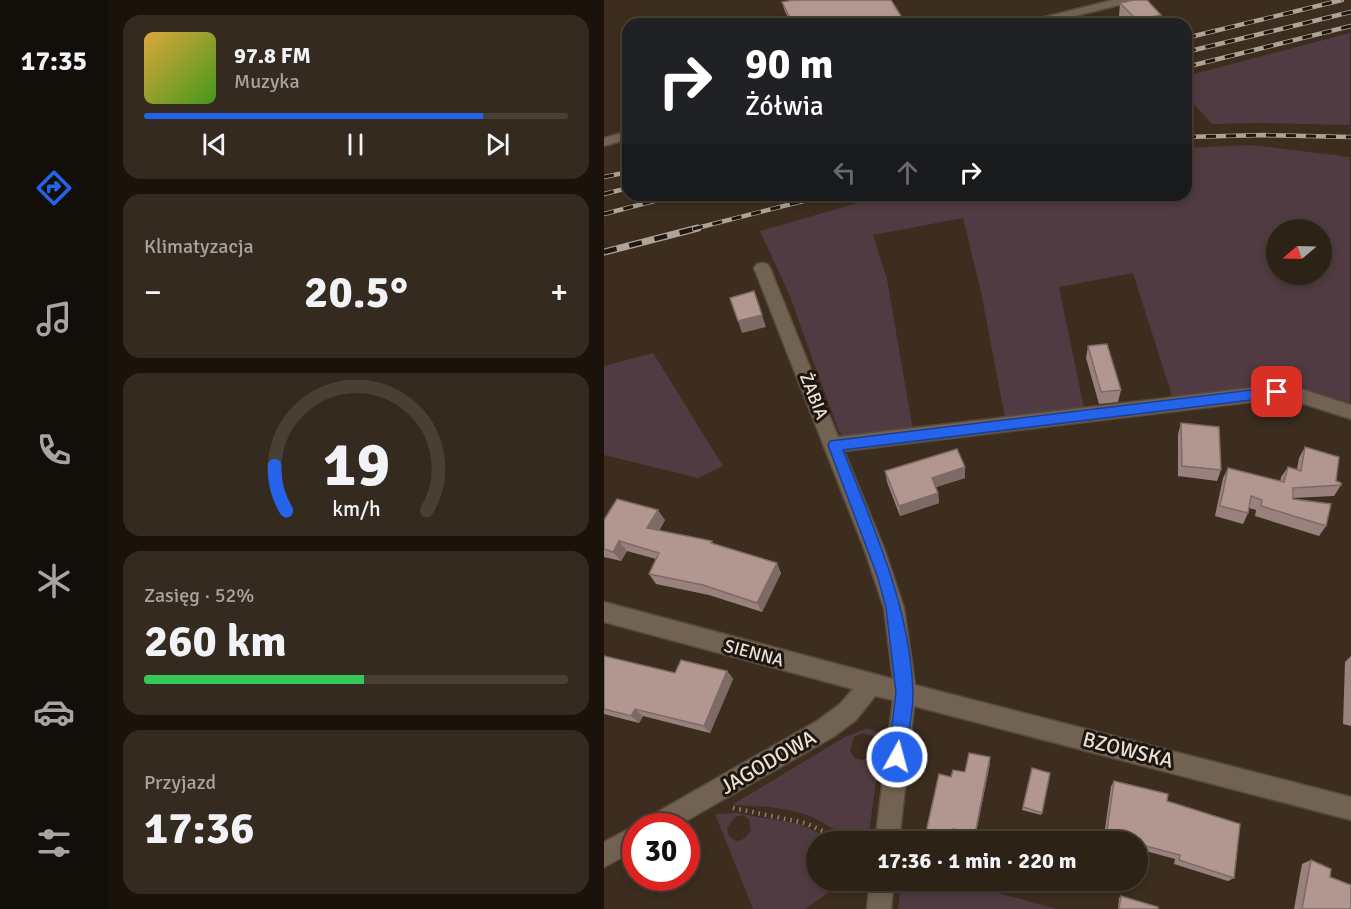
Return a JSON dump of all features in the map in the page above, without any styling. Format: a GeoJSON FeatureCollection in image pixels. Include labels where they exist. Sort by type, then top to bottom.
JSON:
{"type":"FeatureCollection","features":[{"type":"Feature","properties":{"kind":"street"},"geometry":{"type":"LineString","coordinates":[[1054,18],[1127,0]]}},
{"type":"Feature","properties":{"kind":"street"},"geometry":{"type":"LineString","coordinates":[[604,142],[622,137]]}},
{"type":"Feature","properties":{"kind":"street","name":"ŻABIA"},"geometry":{"type":"LineString","coordinates":[[762,268],[886,578],[894,608],[905,693],[888,831]]}},
{"type":"Feature","properties":{"kind":"street"},"geometry":{"type":"LineString","coordinates":[[834,445],[1277,392],[1295,394],[1351,412]]}},
{"type":"Feature","properties":{"kind":"street","name":"SIENNA"},"geometry":{"type":"LineString","coordinates":[[604,612],[905,693]]}},
{"type":"Feature","properties":{"kind":"street","name":"JAGODOWA"},"geometry":{"type":"LineString","coordinates":[[678,813],[825,729],[848,712],[871,684]]}},
{"type":"Feature","properties":{"kind":"street","name":"BZOWSKA"},"geometry":{"type":"LineString","coordinates":[[905,693],[1351,809]]}},
{"type":"Feature","properties":{"kind":"street"},"geometry":{"type":"LineString","coordinates":[[604,855],[622,845]]}},
{"type":"Feature","properties":{"kind":"street"},"geometry":{"type":"LineString","coordinates":[[879,909],[881,891]]}},
{"type":"Feature","properties":{"kind":"path"},"geometry":{"type":"LineString","coordinates":[[730,808],[785,816],[812,824],[825,831]]}},
{"type":"Feature","properties":{"kind":"shaded area"},"geometry":{"type":"Polygon","coordinates":[[[1350,33],[1350,125],[1212,124],[1192,102],[1192,74],[1350,33]]]}},
{"type":"Feature","properties":{"kind":"shaded area"},"geometry":{"type":"Polygon","coordinates":[[[1251,145],[1350,157],[1350,404],[1284,382],[1173,399],[1133,273],[1059,287],[1084,408],[1005,418],[981,292],[963,218],[873,235],[887,279],[913,431],[846,438],[839,432],[789,294],[760,231],[864,201],[1192,201],[1192,148],[1251,145]]]}},
{"type":"Feature","properties":{"kind":"shaded area"},"geometry":{"type":"Polygon","coordinates":[[[653,353],[723,466],[698,478],[604,455],[604,366],[653,353]]]}},
{"type":"Feature","properties":{"kind":"shaded area"},"geometry":{"type":"Polygon","coordinates":[[[870,729],[875,731],[879,737],[881,743],[869,831],[837,831],[812,817],[793,811],[732,805],[845,737],[870,729]],[[862,733],[854,737],[850,750],[854,758],[863,760],[875,754],[877,745],[874,736],[862,733]]]}},
{"type":"Feature","properties":{"kind":"shaded area"},"geometry":{"type":"Polygon","coordinates":[[[736,813],[800,824],[814,831],[806,831],[806,891],[831,891],[805,909],[753,909],[715,814],[736,813]],[[743,815],[735,817],[727,828],[729,836],[735,841],[742,840],[751,831],[749,819],[743,815]]]}},
{"type":"Feature","properties":{"kind":"shaded area"},"geometry":{"type":"Polygon","coordinates":[[[900,891],[991,891],[1057,909],[898,909],[900,891]]]}},
{"type":"Feature","properties":{"kind":"building"},"geometry":{"type":"Polygon","coordinates":[[[891,0],[902,18],[790,18],[782,2],[891,0]]]}},
{"type":"Feature","properties":{"kind":"building"},"geometry":{"type":"Polygon","coordinates":[[[1147,0],[1161,15],[1135,18],[1120,3],[1147,0]]]}},
{"type":"Feature","properties":{"kind":"building"},"geometry":{"type":"Polygon","coordinates":[[[754,291],[762,315],[738,321],[730,298],[754,291]]]}},
{"type":"Feature","properties":{"kind":"building"},"geometry":{"type":"Polygon","coordinates":[[[1107,344],[1121,390],[1101,392],[1088,346],[1107,344]]]}},
{"type":"Feature","properties":{"kind":"building"},"geometry":{"type":"Polygon","coordinates":[[[1181,423],[1219,427],[1221,470],[1182,466],[1181,423]]]}},
{"type":"Feature","properties":{"kind":"building"},"geometry":{"type":"Polygon","coordinates":[[[1305,447],[1339,457],[1336,481],[1341,485],[1293,488],[1293,499],[1331,504],[1326,526],[1261,506],[1262,500],[1251,496],[1248,513],[1220,506],[1228,468],[1284,482],[1288,467],[1301,471],[1305,447]]]}},
{"type":"Feature","properties":{"kind":"building"},"geometry":{"type":"Polygon","coordinates":[[[957,449],[965,467],[932,478],[938,493],[899,506],[885,471],[957,449]]]}},
{"type":"Feature","properties":{"kind":"building"},"geometry":{"type":"Polygon","coordinates":[[[617,499],[658,510],[647,528],[712,541],[711,543],[777,563],[757,603],[703,585],[649,574],[659,553],[619,541],[613,552],[604,549],[604,520],[617,499]]]}},
{"type":"Feature","properties":{"kind":"building"},"geometry":{"type":"Polygon","coordinates":[[[604,656],[675,673],[681,660],[727,671],[704,726],[635,709],[631,716],[604,709],[604,656]]]}},
{"type":"Feature","properties":{"kind":"building"},"geometry":{"type":"Polygon","coordinates":[[[969,753],[990,757],[976,831],[953,829],[953,831],[926,831],[939,774],[951,777],[953,770],[965,772],[969,753]]]}},
{"type":"Feature","properties":{"kind":"building"},"geometry":{"type":"Polygon","coordinates":[[[1032,768],[1050,773],[1042,813],[1023,807],[1032,768]]]}},
{"type":"Feature","properties":{"kind":"building"},"geometry":{"type":"Polygon","coordinates":[[[1114,781],[1168,794],[1167,801],[1240,824],[1234,878],[1179,860],[1180,855],[1148,847],[1148,831],[1107,831],[1114,781]]]}},
{"type":"Feature","properties":{"kind":"building"},"geometry":{"type":"Polygon","coordinates":[[[1311,860],[1331,869],[1330,877],[1351,885],[1351,909],[1302,909],[1311,860]]]}},
{"type":"Feature","properties":{"kind":"building"},"geometry":{"type":"Polygon","coordinates":[[[1121,896],[1158,907],[1158,909],[1119,909],[1121,896]]]}},
{"type":"Feature","properties":{"kind":"railway"},"geometry":{"type":"LineString","coordinates":[[1192,37],[1342,0]]}},
{"type":"Feature","properties":{"kind":"railway"},"geometry":{"type":"LineString","coordinates":[[1192,51],[1351,12]]}},
{"type":"Feature","properties":{"kind":"railway"},"geometry":{"type":"LineString","coordinates":[[1192,66],[1351,26]]}},
{"type":"Feature","properties":{"kind":"railway"},"geometry":{"type":"LineString","coordinates":[[1192,137],[1263,135],[1351,137]]}},
{"type":"Feature","properties":{"kind":"railway"},"geometry":{"type":"LineString","coordinates":[[604,177],[622,173]]}},
{"type":"Feature","properties":{"kind":"railway"},"geometry":{"type":"LineString","coordinates":[[604,194],[622,190]]}},
{"type":"Feature","properties":{"kind":"railway"},"geometry":{"type":"LineString","coordinates":[[604,214],[654,201]]}},
{"type":"Feature","properties":{"kind":"railway"},"geometry":{"type":"LineString","coordinates":[[693,229],[803,201]]}},
{"type":"Feature","properties":{"kind":"railway"},"geometry":{"type":"LineString","coordinates":[[604,252],[698,228]]}},
{"type":"Feature","properties":{"kind":"route"},"geometry":{"type":"LineString","coordinates":[[897,757],[905,693],[894,608],[886,578],[834,445],[1277,392]]}}]}
